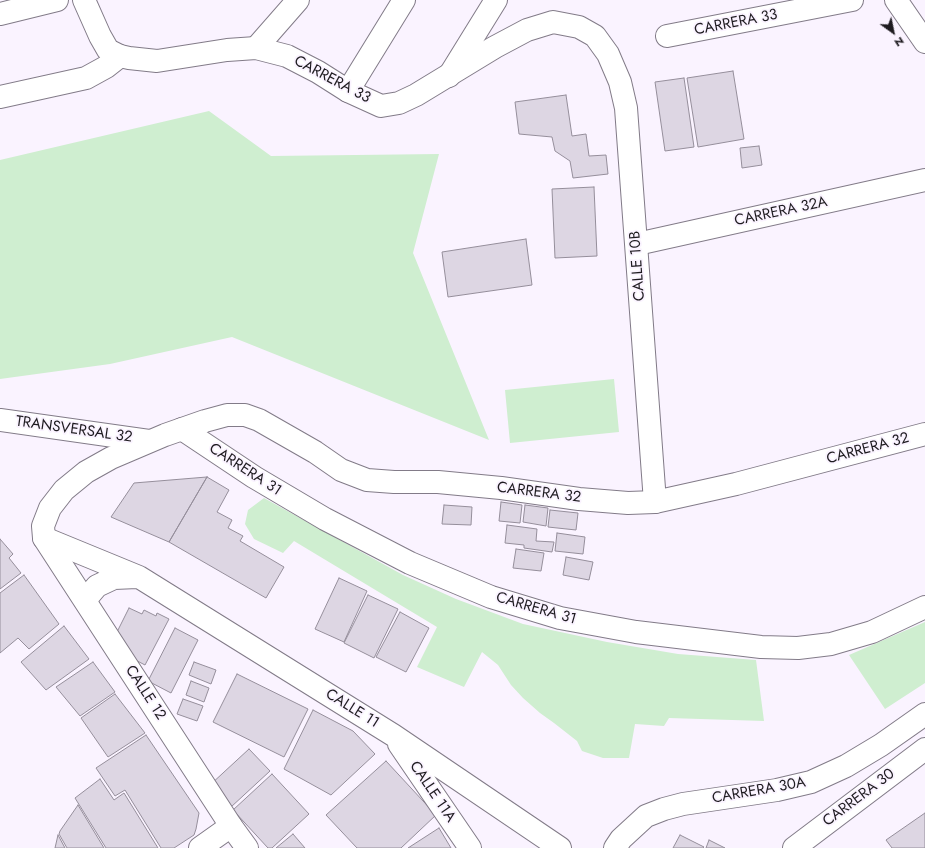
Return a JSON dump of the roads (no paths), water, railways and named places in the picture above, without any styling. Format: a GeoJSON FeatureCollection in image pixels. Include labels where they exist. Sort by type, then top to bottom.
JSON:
{"type":"FeatureCollection","features":[{"type":"Feature","properties":{"kind":"street"},"geometry":{"type":"LineString","coordinates":[[0,14],[57,0]]}},
{"type":"Feature","properties":{"kind":"street"},"geometry":{"type":"LineString","coordinates":[[0,97],[86,78],[106,67],[114,53],[100,36],[84,0]]}},
{"type":"Feature","properties":{"kind":"street"},"geometry":{"type":"LineString","coordinates":[[256,48],[298,0]]}},
{"type":"Feature","properties":{"kind":"street"},"geometry":{"type":"LineString","coordinates":[[348,90],[404,0]]}},
{"type":"Feature","properties":{"kind":"street"},"geometry":{"type":"LineString","coordinates":[[448,76],[496,0]]}},
{"type":"Feature","properties":{"kind":"street","name":"CARRERA 33"},"geometry":{"type":"LineString","coordinates":[[667,36],[852,0]]}},
{"type":"Feature","properties":{"kind":"street"},"geometry":{"type":"LineString","coordinates":[[896,0],[925,42]]}},
{"type":"Feature","properties":{"kind":"street","name":"CARRERA 33"},"geometry":{"type":"LineString","coordinates":[[114,53],[129,58],[157,61],[227,50],[256,48],[287,56],[348,90],[381,106],[399,103],[416,95],[495,47],[527,30],[553,22],[579,27],[595,36]]}},
{"type":"Feature","properties":{"kind":"street","name":"CALLE 10B"},"geometry":{"type":"LineString","coordinates":[[595,36],[608,54],[620,82],[626,108],[655,502]]}},
{"type":"Feature","properties":{"kind":"street","name":"CARRERA 32A"},"geometry":{"type":"LineString","coordinates":[[636,244],[925,180]]}},
{"type":"Feature","properties":{"kind":"street","name":"CARRERA 32"},"geometry":{"type":"LineString","coordinates":[[165,435],[227,415],[245,415],[259,420],[315,452],[341,470],[367,480],[394,482],[438,482],[501,488],[580,499],[655,502],[736,484],[925,434]]}},
{"type":"Feature","properties":{"kind":"street","name":"TRANSVERSAL 32"},"geometry":{"type":"LineString","coordinates":[[0,420],[165,435]]}},
{"type":"Feature","properties":{"kind":"street"},"geometry":{"type":"LineString","coordinates":[[44,538],[43,526],[50,508],[64,490],[92,468],[111,458],[165,435]]}},
{"type":"Feature","properties":{"kind":"street","name":"CARRERA 31"},"geometry":{"type":"LineString","coordinates":[[165,435],[254,477],[324,519],[410,563],[491,597],[560,618],[643,633],[761,647],[798,648],[831,644],[872,632],[925,607]]}},
{"type":"Feature","properties":{"kind":"street","name":"CALLE 11"},"geometry":{"type":"LineString","coordinates":[[44,538],[139,577],[393,735],[560,848]]}},
{"type":"Feature","properties":{"kind":"street","name":"CALLE 12"},"geometry":{"type":"LineString","coordinates":[[44,538],[231,826],[247,848]]}},
{"type":"Feature","properties":{"kind":"street"},"geometry":{"type":"LineString","coordinates":[[84,600],[97,586],[114,578],[139,577]]}},
{"type":"Feature","properties":{"kind":"street","name":"CARRERA 30A"},"geometry":{"type":"LineString","coordinates":[[616,848],[621,839],[646,816],[683,804],[778,790],[811,782],[846,766],[925,714]]}},
{"type":"Feature","properties":{"kind":"street","name":"CALLE 11A"},"geometry":{"type":"LineString","coordinates":[[393,735],[467,847]]}},
{"type":"Feature","properties":{"kind":"street","name":"CARRERA 30"},"geometry":{"type":"LineString","coordinates":[[794,848],[925,749]]}},
{"type":"Feature","properties":{"kind":"street"},"geometry":{"type":"LineString","coordinates":[[200,848],[231,826]]}}]}
